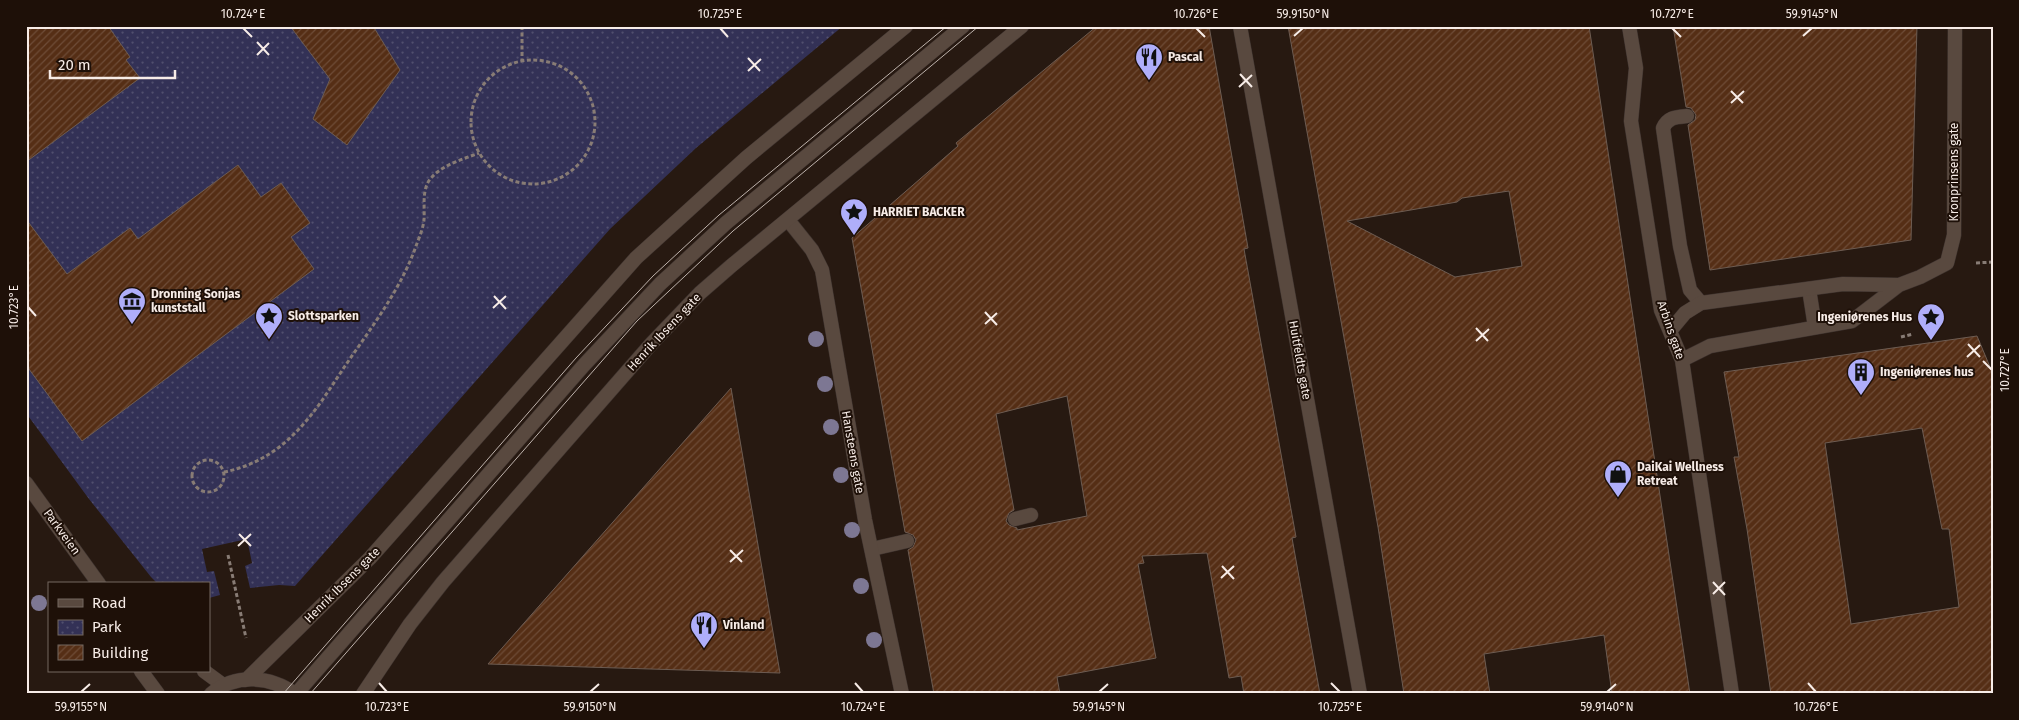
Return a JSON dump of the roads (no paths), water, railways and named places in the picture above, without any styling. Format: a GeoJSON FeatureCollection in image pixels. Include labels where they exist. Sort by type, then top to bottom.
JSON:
{"type":"FeatureCollection","features":[{"type":"Feature","properties":{"kind":"street","name":"Henrik Ibsens gate"},"geometry":{"type":"LineString","coordinates":[[246,680],[370,558],[636,258],[739,164],[906,26]]}},
{"type":"Feature","properties":{"kind":"street"},"geometry":{"type":"LineString","coordinates":[[211,694],[223,685],[262,679],[277,683],[295,694],[584,365],[660,284],[726,223],[963,26]]}},
{"type":"Feature","properties":{"kind":"street","name":"Henrik Ibsens gate"},"geometry":{"type":"LineString","coordinates":[[363,694],[410,624],[443,582],[652,343],[700,294],[1022,26]]}},
{"type":"Feature","properties":{"kind":"street","name":"Huitfeldts gate"},"geometry":{"type":"LineString","coordinates":[[1240,26],[1360,694]]}},
{"type":"Feature","properties":{"kind":"street","name":"Arbins gate"},"geometry":{"type":"LineString","coordinates":[[1629,26],[1636,68],[1631,121],[1661,310],[1682,360],[1732,694]]}},
{"type":"Feature","properties":{"kind":"street","name":"Kronprinsens gate"},"geometry":{"type":"LineString","coordinates":[[1670,331],[1685,313],[1701,303],[1843,284],[1899,284],[1920,277],[1947,264],[1954,235],[1955,26]]}},
{"type":"Feature","properties":{"kind":"street"},"geometry":{"type":"LineString","coordinates":[[1687,116],[1674,117],[1666,121],[1663,128],[1682,255],[1690,290],[1701,303]]}},
{"type":"Feature","properties":{"kind":"street","name":"Hansteens gate"},"geometry":{"type":"LineString","coordinates":[[788,220],[812,250],[822,270],[865,520],[902,694]]}},
{"type":"Feature","properties":{"kind":"street","name":"Kronprinsens gate"},"geometry":{"type":"LineString","coordinates":[[1682,360],[1710,346],[1852,321],[1899,284]]}},
{"type":"Feature","properties":{"kind":"street"},"geometry":{"type":"LineString","coordinates":[[1809,289],[1815,327]]}},
{"type":"Feature","properties":{"kind":"street","name":"Parkveien"},"geometry":{"type":"LineString","coordinates":[[26,484],[99,582]]}},
{"type":"Feature","properties":{"kind":"street"},"geometry":{"type":"LineString","coordinates":[[1015,519],[1031,515]]}},
{"type":"Feature","properties":{"kind":"street"},"geometry":{"type":"LineString","coordinates":[[872,549],[907,541]]}},
{"type":"Feature","properties":{"kind":"street"},"geometry":{"type":"LineString","coordinates":[[142,672],[158,694]]}},
{"type":"Feature","properties":{"kind":"street"},"geometry":{"type":"LineString","coordinates":[[205,672],[223,685]]}},
{"type":"Feature","properties":{"kind":"tram line"},"geometry":{"type":"LineString","coordinates":[[283,694],[576,358],[653,276],[719,215],[947,26]]}},
{"type":"Feature","properties":{"kind":"tram line"},"geometry":{"type":"LineString","coordinates":[[310,694],[637,321],[733,231],[979,26]]}},
{"type":"Feature","properties":{"kind":"place","name":"Pascal"},"geometry":{"type":"Point","coordinates":[1149,81]}},
{"type":"Feature","properties":{"kind":"place","name":"HARRIET BACKER"},"geometry":{"type":"Point","coordinates":[854,236]}},
{"type":"Feature","properties":{"kind":"place","name":"Dronning Sonjas kunststall"},"geometry":{"type":"Point","coordinates":[132,325]}},
{"type":"Feature","properties":{"kind":"place","name":"Slottsparken"},"geometry":{"type":"Point","coordinates":[269,340]}},
{"type":"Feature","properties":{"kind":"place","name":"Ingeniørenes Hus"},"geometry":{"type":"Point","coordinates":[1931,341]}},
{"type":"Feature","properties":{"kind":"place","name":"Ingeniørenes hus"},"geometry":{"type":"Point","coordinates":[1861,396]}},
{"type":"Feature","properties":{"kind":"place","name":"DaiKai Wellness Retreat"},"geometry":{"type":"Point","coordinates":[1618,498]}},
{"type":"Feature","properties":{"kind":"place","name":"Vinland"},"geometry":{"type":"Point","coordinates":[704,649]}}]}
